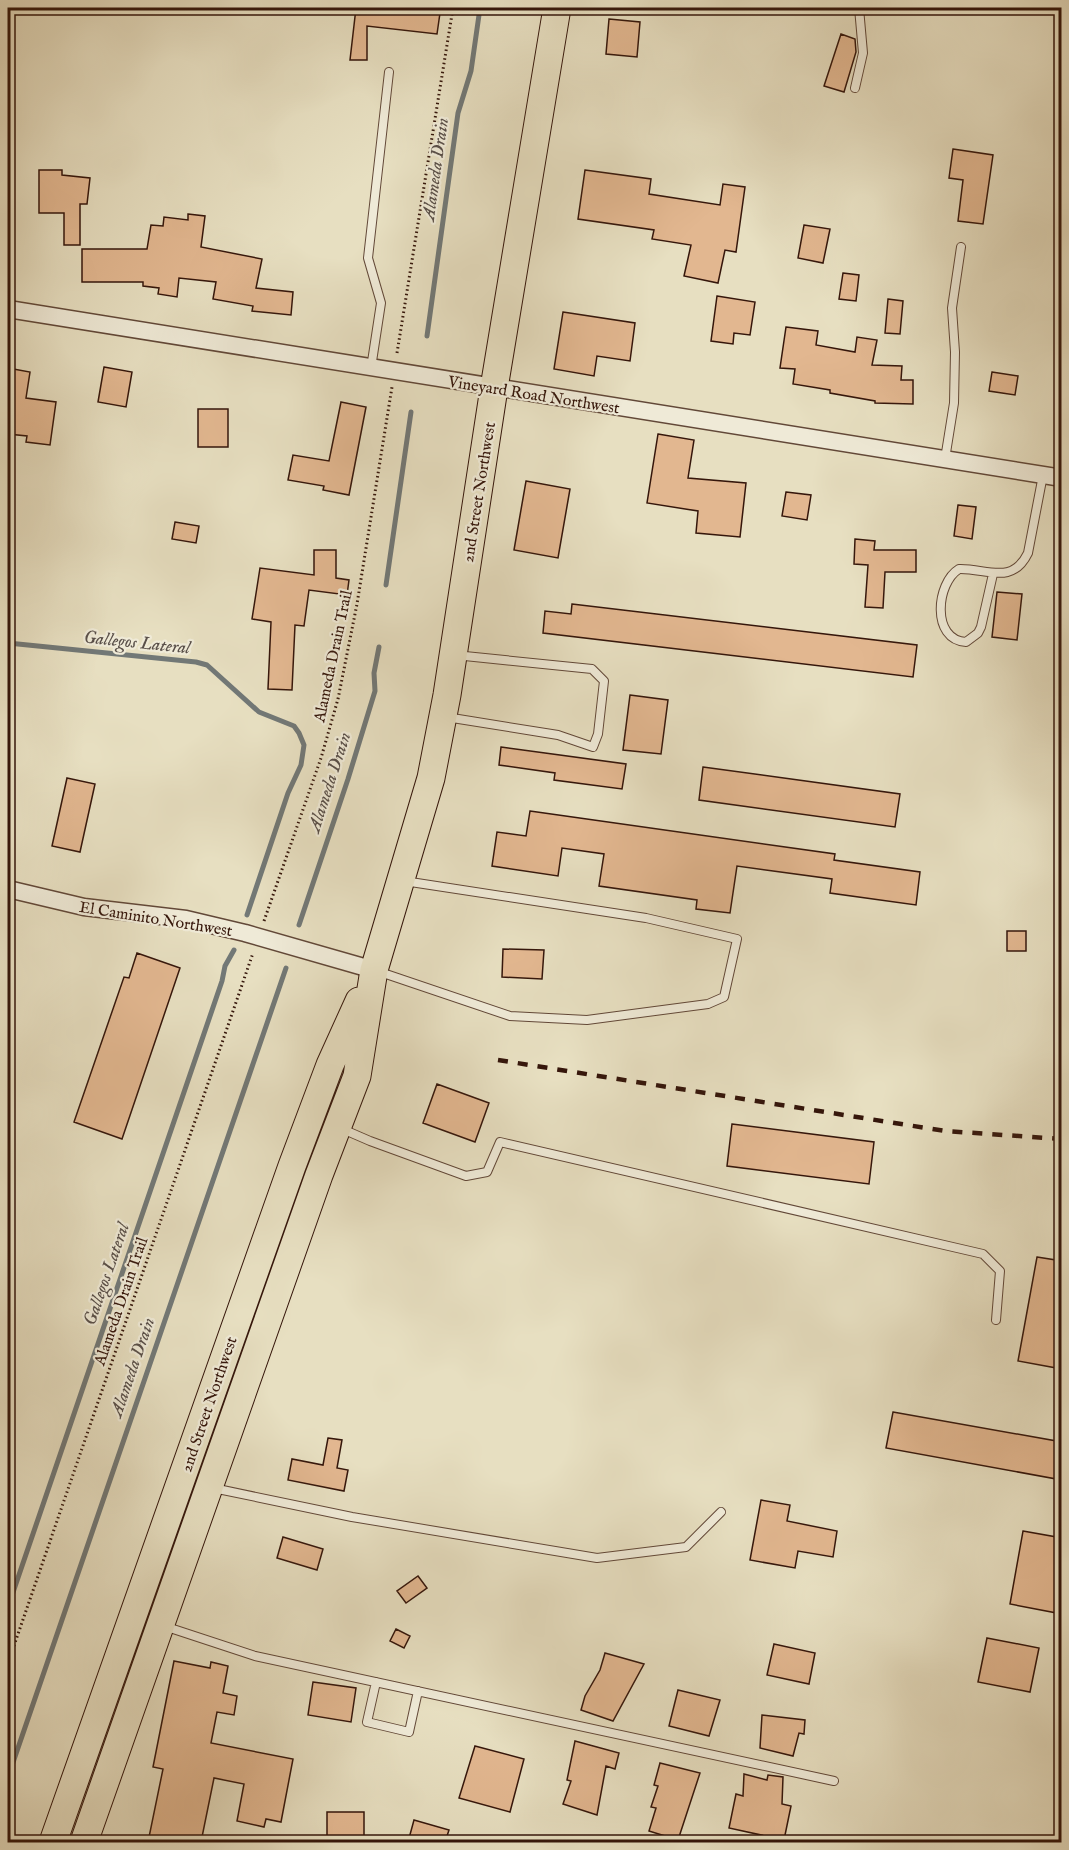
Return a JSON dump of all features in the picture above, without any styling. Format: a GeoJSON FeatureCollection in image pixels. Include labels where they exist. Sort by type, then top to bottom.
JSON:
{"type":"FeatureCollection","features":[{"type":"Feature","properties":{"kind":"main road","name":"2nd Street Northwest"},"geometry":{"type":"LineString","coordinates":[[84,1842],[210,1487],[323,1124],[330,1065],[374,970],[431,778],[454,655],[494,388],[557,8]]}},
{"type":"Feature","properties":{"kind":"main road","name":"2nd Street Northwest"},"geometry":{"type":"LineString","coordinates":[[53,1842],[323,1124]]}},
{"type":"Feature","properties":{"kind":"street","name":"Vineyard Road Northwest"},"geometry":{"type":"LineString","coordinates":[[8,309],[1062,478]]}},
{"type":"Feature","properties":{"kind":"street","name":"El Caminito Northwest"},"geometry":{"type":"LineString","coordinates":[[8,889],[84,907],[186,920],[245,933],[374,970]]}},
{"type":"Feature","properties":{"kind":"lane"},"geometry":{"type":"LineString","coordinates":[[855,88],[863,53],[859,8]]}},
{"type":"Feature","properties":{"kind":"lane"},"geometry":{"type":"LineString","coordinates":[[371,368],[381,303],[368,258],[389,72]]}},
{"type":"Feature","properties":{"kind":"lane"},"geometry":{"type":"LineString","coordinates":[[945,459],[954,403],[955,352],[952,308],[961,247]]}},
{"type":"Feature","properties":{"kind":"lane"},"geometry":{"type":"LineString","coordinates":[[993,574],[978,633],[966,642],[948,635],[942,621],[941,610],[949,580],[959,569],[1002,574],[1017,568],[1025,561],[1043,475]]}},
{"type":"Feature","properties":{"kind":"lane"},"geometry":{"type":"LineString","coordinates":[[443,717],[558,735],[593,747],[598,734],[604,681],[592,669],[454,655]]}},
{"type":"Feature","properties":{"kind":"lane"},"geometry":{"type":"LineString","coordinates":[[374,970],[510,1016],[587,1020],[708,1004],[724,997],[737,939],[646,918],[401,880]]}},
{"type":"Feature","properties":{"kind":"lane"},"geometry":{"type":"LineString","coordinates":[[323,1124],[466,1176],[487,1172],[500,1142],[983,1254],[1000,1271],[996,1320]]}},
{"type":"Feature","properties":{"kind":"lane"},"geometry":{"type":"LineString","coordinates":[[210,1487],[352,1517],[597,1558],[686,1547],[721,1512]]}},
{"type":"Feature","properties":{"kind":"lane"},"geometry":{"type":"LineString","coordinates":[[161,1625],[255,1656],[834,1781]]}},
{"type":"Feature","properties":{"kind":"lane"},"geometry":{"type":"LineString","coordinates":[[376,1682],[367,1722],[409,1732],[418,1691]]}},
{"type":"Feature","properties":{"kind":"path"},"geometry":{"type":"LineString","coordinates":[[397,357],[453,8]]}},
{"type":"Feature","properties":{"kind":"path","name":"Alameda Drain Trail"},"geometry":{"type":"LineString","coordinates":[[263,923],[321,758],[338,699],[357,604],[392,387]]}},
{"type":"Feature","properties":{"kind":"path","name":"Alameda Drain Trail"},"geometry":{"type":"LineString","coordinates":[[8,1663],[255,947]]}},
{"type":"Feature","properties":{"kind":"building"},"geometry":{"type":"Polygon","coordinates":[[[356,8],[394,8],[440,13],[437,34],[367,26],[367,60],[350,60],[356,8]]]}},
{"type":"Feature","properties":{"kind":"building"},"geometry":{"type":"Polygon","coordinates":[[[609,19],[640,22],[637,57],[606,54],[609,19]]]}},
{"type":"Feature","properties":{"kind":"building"},"geometry":{"type":"Polygon","coordinates":[[[841,34],[855,39],[856,52],[844,92],[824,86],[841,34]]]}},
{"type":"Feature","properties":{"kind":"building"},"geometry":{"type":"Polygon","coordinates":[[[953,149],[993,155],[983,224],[958,221],[963,180],[949,178],[953,149]]]}},
{"type":"Feature","properties":{"kind":"building"},"geometry":{"type":"Polygon","coordinates":[[[39,170],[62,170],[62,175],[90,178],[87,204],[80,204],[80,245],[64,245],[64,213],[39,213],[39,170]]]}},
{"type":"Feature","properties":{"kind":"building"},"geometry":{"type":"Polygon","coordinates":[[[585,170],[651,179],[649,194],[720,205],[723,184],[745,187],[736,252],[725,250],[718,283],[684,276],[691,245],[652,239],[654,230],[578,219],[585,170]]]}},
{"type":"Feature","properties":{"kind":"building"},"geometry":{"type":"Polygon","coordinates":[[[188,214],[205,216],[201,247],[262,259],[256,288],[293,292],[291,315],[252,311],[253,306],[213,299],[216,282],[179,278],[177,297],[158,294],[159,288],[143,286],[143,282],[82,282],[82,249],[147,249],[151,225],[163,226],[164,217],[188,220],[188,214]]]}},
{"type":"Feature","properties":{"kind":"building"},"geometry":{"type":"Polygon","coordinates":[[[804,225],[830,229],[823,263],[798,258],[804,225]]]}},
{"type":"Feature","properties":{"kind":"building"},"geometry":{"type":"Polygon","coordinates":[[[843,273],[859,275],[856,301],[839,299],[843,273]]]}},
{"type":"Feature","properties":{"kind":"building"},"geometry":{"type":"Polygon","coordinates":[[[717,296],[755,302],[750,335],[734,333],[733,344],[711,341],[717,296]]]}},
{"type":"Feature","properties":{"kind":"building"},"geometry":{"type":"Polygon","coordinates":[[[888,299],[903,301],[900,334],[885,333],[888,299]]]}},
{"type":"Feature","properties":{"kind":"building"},"geometry":{"type":"Polygon","coordinates":[[[563,312],[635,323],[630,361],[597,356],[594,376],[554,369],[563,312]]]}},
{"type":"Feature","properties":{"kind":"building"},"geometry":{"type":"Polygon","coordinates":[[[786,327],[818,331],[816,345],[855,352],[857,337],[877,340],[872,365],[902,366],[901,380],[913,380],[913,404],[875,403],[875,401],[830,393],[830,390],[793,384],[795,369],[780,368],[786,327]]]}},
{"type":"Feature","properties":{"kind":"building"},"geometry":{"type":"Polygon","coordinates":[[[104,367],[132,372],[126,407],[98,402],[104,367]]]}},
{"type":"Feature","properties":{"kind":"building"},"geometry":{"type":"Polygon","coordinates":[[[8,368],[30,372],[26,398],[56,402],[50,445],[26,442],[27,436],[8,434],[8,368]]]}},
{"type":"Feature","properties":{"kind":"building"},"geometry":{"type":"Polygon","coordinates":[[[992,372],[1018,376],[1015,395],[989,391],[992,372]]]}},
{"type":"Feature","properties":{"kind":"building"},"geometry":{"type":"Polygon","coordinates":[[[341,402],[366,407],[349,495],[323,490],[324,486],[288,480],[293,455],[329,461],[341,402]]]}},
{"type":"Feature","properties":{"kind":"building"},"geometry":{"type":"Polygon","coordinates":[[[198,409],[228,409],[228,447],[198,447],[198,409]]]}},
{"type":"Feature","properties":{"kind":"building"},"geometry":{"type":"Polygon","coordinates":[[[658,434],[694,440],[688,478],[746,483],[740,537],[696,533],[698,511],[647,503],[658,434]]]}},
{"type":"Feature","properties":{"kind":"building"},"geometry":{"type":"Polygon","coordinates":[[[526,481],[570,489],[558,558],[514,550],[526,481]]]}},
{"type":"Feature","properties":{"kind":"building"},"geometry":{"type":"Polygon","coordinates":[[[786,492],[811,495],[807,520],[782,516],[786,492]]]}},
{"type":"Feature","properties":{"kind":"building"},"geometry":{"type":"Polygon","coordinates":[[[958,505],[976,507],[972,539],[954,536],[958,505]]]}},
{"type":"Feature","properties":{"kind":"building"},"geometry":{"type":"Polygon","coordinates":[[[175,522],[199,526],[196,543],[172,539],[175,522]]]}},
{"type":"Feature","properties":{"kind":"building"},"geometry":{"type":"Polygon","coordinates":[[[855,539],[875,541],[874,550],[916,550],[916,572],[885,572],[883,608],[865,607],[868,565],[854,564],[855,539]]]}},
{"type":"Feature","properties":{"kind":"building"},"geometry":{"type":"Polygon","coordinates":[[[314,550],[336,550],[336,578],[349,580],[347,595],[309,590],[304,626],[295,625],[292,690],[268,689],[271,622],[252,619],[260,568],[314,575],[314,550]]]}},
{"type":"Feature","properties":{"kind":"building"},"geometry":{"type":"Polygon","coordinates":[[[997,592],[1022,594],[1017,640],[992,637],[997,592]]]}},
{"type":"Feature","properties":{"kind":"building"},"geometry":{"type":"Polygon","coordinates":[[[572,604],[917,645],[913,677],[543,633],[545,611],[571,614],[572,604]]]}},
{"type":"Feature","properties":{"kind":"building"},"geometry":{"type":"Polygon","coordinates":[[[630,695],[668,700],[661,754],[623,750],[630,695]]]}},
{"type":"Feature","properties":{"kind":"building"},"geometry":{"type":"Polygon","coordinates":[[[501,747],[626,764],[622,789],[554,780],[555,773],[499,765],[501,747]]]}},
{"type":"Feature","properties":{"kind":"building"},"geometry":{"type":"Polygon","coordinates":[[[703,767],[900,794],[895,827],[699,800],[703,767]]]}},
{"type":"Feature","properties":{"kind":"building"},"geometry":{"type":"Polygon","coordinates":[[[67,778],[95,784],[80,852],[52,846],[67,778]]]}},
{"type":"Feature","properties":{"kind":"building"},"geometry":{"type":"Polygon","coordinates":[[[530,811],[835,854],[834,860],[920,872],[916,905],[830,893],[832,879],[737,866],[730,913],[696,909],[697,900],[599,886],[604,854],[562,848],[558,876],[492,866],[497,832],[526,836],[530,811]]]}},
{"type":"Feature","properties":{"kind":"building"},"geometry":{"type":"Polygon","coordinates":[[[1007,931],[1026,931],[1026,951],[1007,951],[1007,931]]]}},
{"type":"Feature","properties":{"kind":"building"},"geometry":{"type":"Polygon","coordinates":[[[503,949],[544,950],[542,979],[502,977],[503,949]]]}},
{"type":"Feature","properties":{"kind":"building"},"geometry":{"type":"Polygon","coordinates":[[[137,953],[180,968],[122,1139],[74,1122],[124,977],[129,978],[137,953]]]}},
{"type":"Feature","properties":{"kind":"building"},"geometry":{"type":"Polygon","coordinates":[[[437,1084],[489,1103],[475,1142],[423,1123],[437,1084]]]}},
{"type":"Feature","properties":{"kind":"building"},"geometry":{"type":"Polygon","coordinates":[[[732,1124],[874,1142],[869,1184],[727,1166],[732,1124]]]}},
{"type":"Feature","properties":{"kind":"building"},"geometry":{"type":"Polygon","coordinates":[[[1037,1257],[1062,1261],[1062,1369],[1018,1361],[1037,1257]]]}},
{"type":"Feature","properties":{"kind":"building"},"geometry":{"type":"Polygon","coordinates":[[[893,1412],[1062,1442],[1062,1480],[886,1448],[893,1412]]]}},
{"type":"Feature","properties":{"kind":"building"},"geometry":{"type":"Polygon","coordinates":[[[328,1438],[342,1440],[337,1468],[348,1470],[344,1491],[288,1480],[292,1459],[323,1465],[328,1438]]]}},
{"type":"Feature","properties":{"kind":"building"},"geometry":{"type":"Polygon","coordinates":[[[761,1500],[790,1505],[787,1521],[837,1531],[833,1557],[798,1551],[795,1568],[750,1560],[761,1500]]]}},
{"type":"Feature","properties":{"kind":"building"},"geometry":{"type":"Polygon","coordinates":[[[1023,1531],[1062,1538],[1062,1614],[1010,1604],[1023,1531]]]}},
{"type":"Feature","properties":{"kind":"building"},"geometry":{"type":"Polygon","coordinates":[[[283,1537],[323,1549],[317,1570],[277,1558],[283,1537]]]}},
{"type":"Feature","properties":{"kind":"building"},"geometry":{"type":"Polygon","coordinates":[[[418,1576],[427,1588],[406,1603],[397,1591],[418,1576]]]}},
{"type":"Feature","properties":{"kind":"building"},"geometry":{"type":"Polygon","coordinates":[[[396,1629],[410,1636],[404,1648],[390,1641],[396,1629]]]}},
{"type":"Feature","properties":{"kind":"building"},"geometry":{"type":"Polygon","coordinates":[[[987,1638],[1039,1648],[1030,1692],[978,1682],[987,1638]]]}},
{"type":"Feature","properties":{"kind":"building"},"geometry":{"type":"Polygon","coordinates":[[[774,1644],[815,1653],[809,1684],[767,1675],[774,1644]]]}},
{"type":"Feature","properties":{"kind":"building"},"geometry":{"type":"Polygon","coordinates":[[[605,1653],[644,1664],[613,1721],[581,1710],[585,1696],[600,1670],[605,1653]]]}},
{"type":"Feature","properties":{"kind":"building"},"geometry":{"type":"Polygon","coordinates":[[[174,1661],[210,1668],[211,1662],[228,1666],[223,1693],[237,1696],[234,1715],[217,1712],[211,1743],[293,1759],[281,1822],[266,1819],[264,1827],[237,1821],[244,1784],[214,1778],[201,1842],[148,1842],[163,1769],[153,1767],[174,1661]]]}},
{"type":"Feature","properties":{"kind":"building"},"geometry":{"type":"Polygon","coordinates":[[[313,1682],[356,1688],[351,1722],[308,1715],[313,1682]]]}},
{"type":"Feature","properties":{"kind":"building"},"geometry":{"type":"Polygon","coordinates":[[[678,1690],[720,1700],[709,1736],[669,1726],[678,1690]]]}},
{"type":"Feature","properties":{"kind":"building"},"geometry":{"type":"Polygon","coordinates":[[[762,1715],[805,1720],[804,1734],[799,1733],[793,1756],[760,1748],[762,1715]]]}},
{"type":"Feature","properties":{"kind":"building"},"geometry":{"type":"Polygon","coordinates":[[[575,1741],[619,1753],[615,1769],[606,1766],[597,1815],[563,1804],[571,1781],[567,1780],[575,1741]]]}},
{"type":"Feature","properties":{"kind":"building"},"geometry":{"type":"Polygon","coordinates":[[[475,1746],[524,1759],[510,1812],[459,1798],[475,1746]]]}},
{"type":"Feature","properties":{"kind":"building"},"geometry":{"type":"Polygon","coordinates":[[[660,1763],[700,1773],[678,1840],[649,1831],[656,1808],[651,1807],[658,1786],[654,1785],[660,1763]]]}},
{"type":"Feature","properties":{"kind":"building"},"geometry":{"type":"Polygon","coordinates":[[[744,1774],[767,1780],[768,1775],[783,1777],[782,1804],[791,1806],[784,1840],[729,1828],[736,1794],[743,1796],[744,1774]]]}},
{"type":"Feature","properties":{"kind":"building"},"geometry":{"type":"Polygon","coordinates":[[[327,1812],[364,1812],[364,1841],[327,1841],[327,1812]]]}},
{"type":"Feature","properties":{"kind":"building"},"geometry":{"type":"Polygon","coordinates":[[[414,1820],[449,1830],[445,1842],[408,1842],[414,1820]]]}},
{"type":"Feature","properties":{"kind":"waterway","name":"Alameda Drain"},"geometry":{"type":"LineString","coordinates":[[427,336],[458,113],[471,71],[480,8]]}},
{"type":"Feature","properties":{"kind":"waterway","name":"Alameda Drain"},"geometry":{"type":"LineString","coordinates":[[386,585],[411,412]]}},
{"type":"Feature","properties":{"kind":"waterway","name":"Gallegos Lateral"},"geometry":{"type":"LineString","coordinates":[[8,643],[207,665],[259,712],[294,726],[304,745],[301,765],[288,793],[247,915]]}},
{"type":"Feature","properties":{"kind":"waterway","name":"Alameda Drain"},"geometry":{"type":"LineString","coordinates":[[299,925],[375,691],[374,673],[379,647]]}},
{"type":"Feature","properties":{"kind":"waterway","name":"Gallegos Lateral"},"geometry":{"type":"LineString","coordinates":[[8,1607],[222,981],[225,966],[234,950]]}},
{"type":"Feature","properties":{"kind":"waterway","name":"Alameda Drain"},"geometry":{"type":"LineString","coordinates":[[8,1777],[286,968]]}},
{"type":"Feature","properties":{"kind":"railway"},"geometry":{"type":"LineString","coordinates":[[498,1060],[945,1131],[1062,1139]]}}]}
